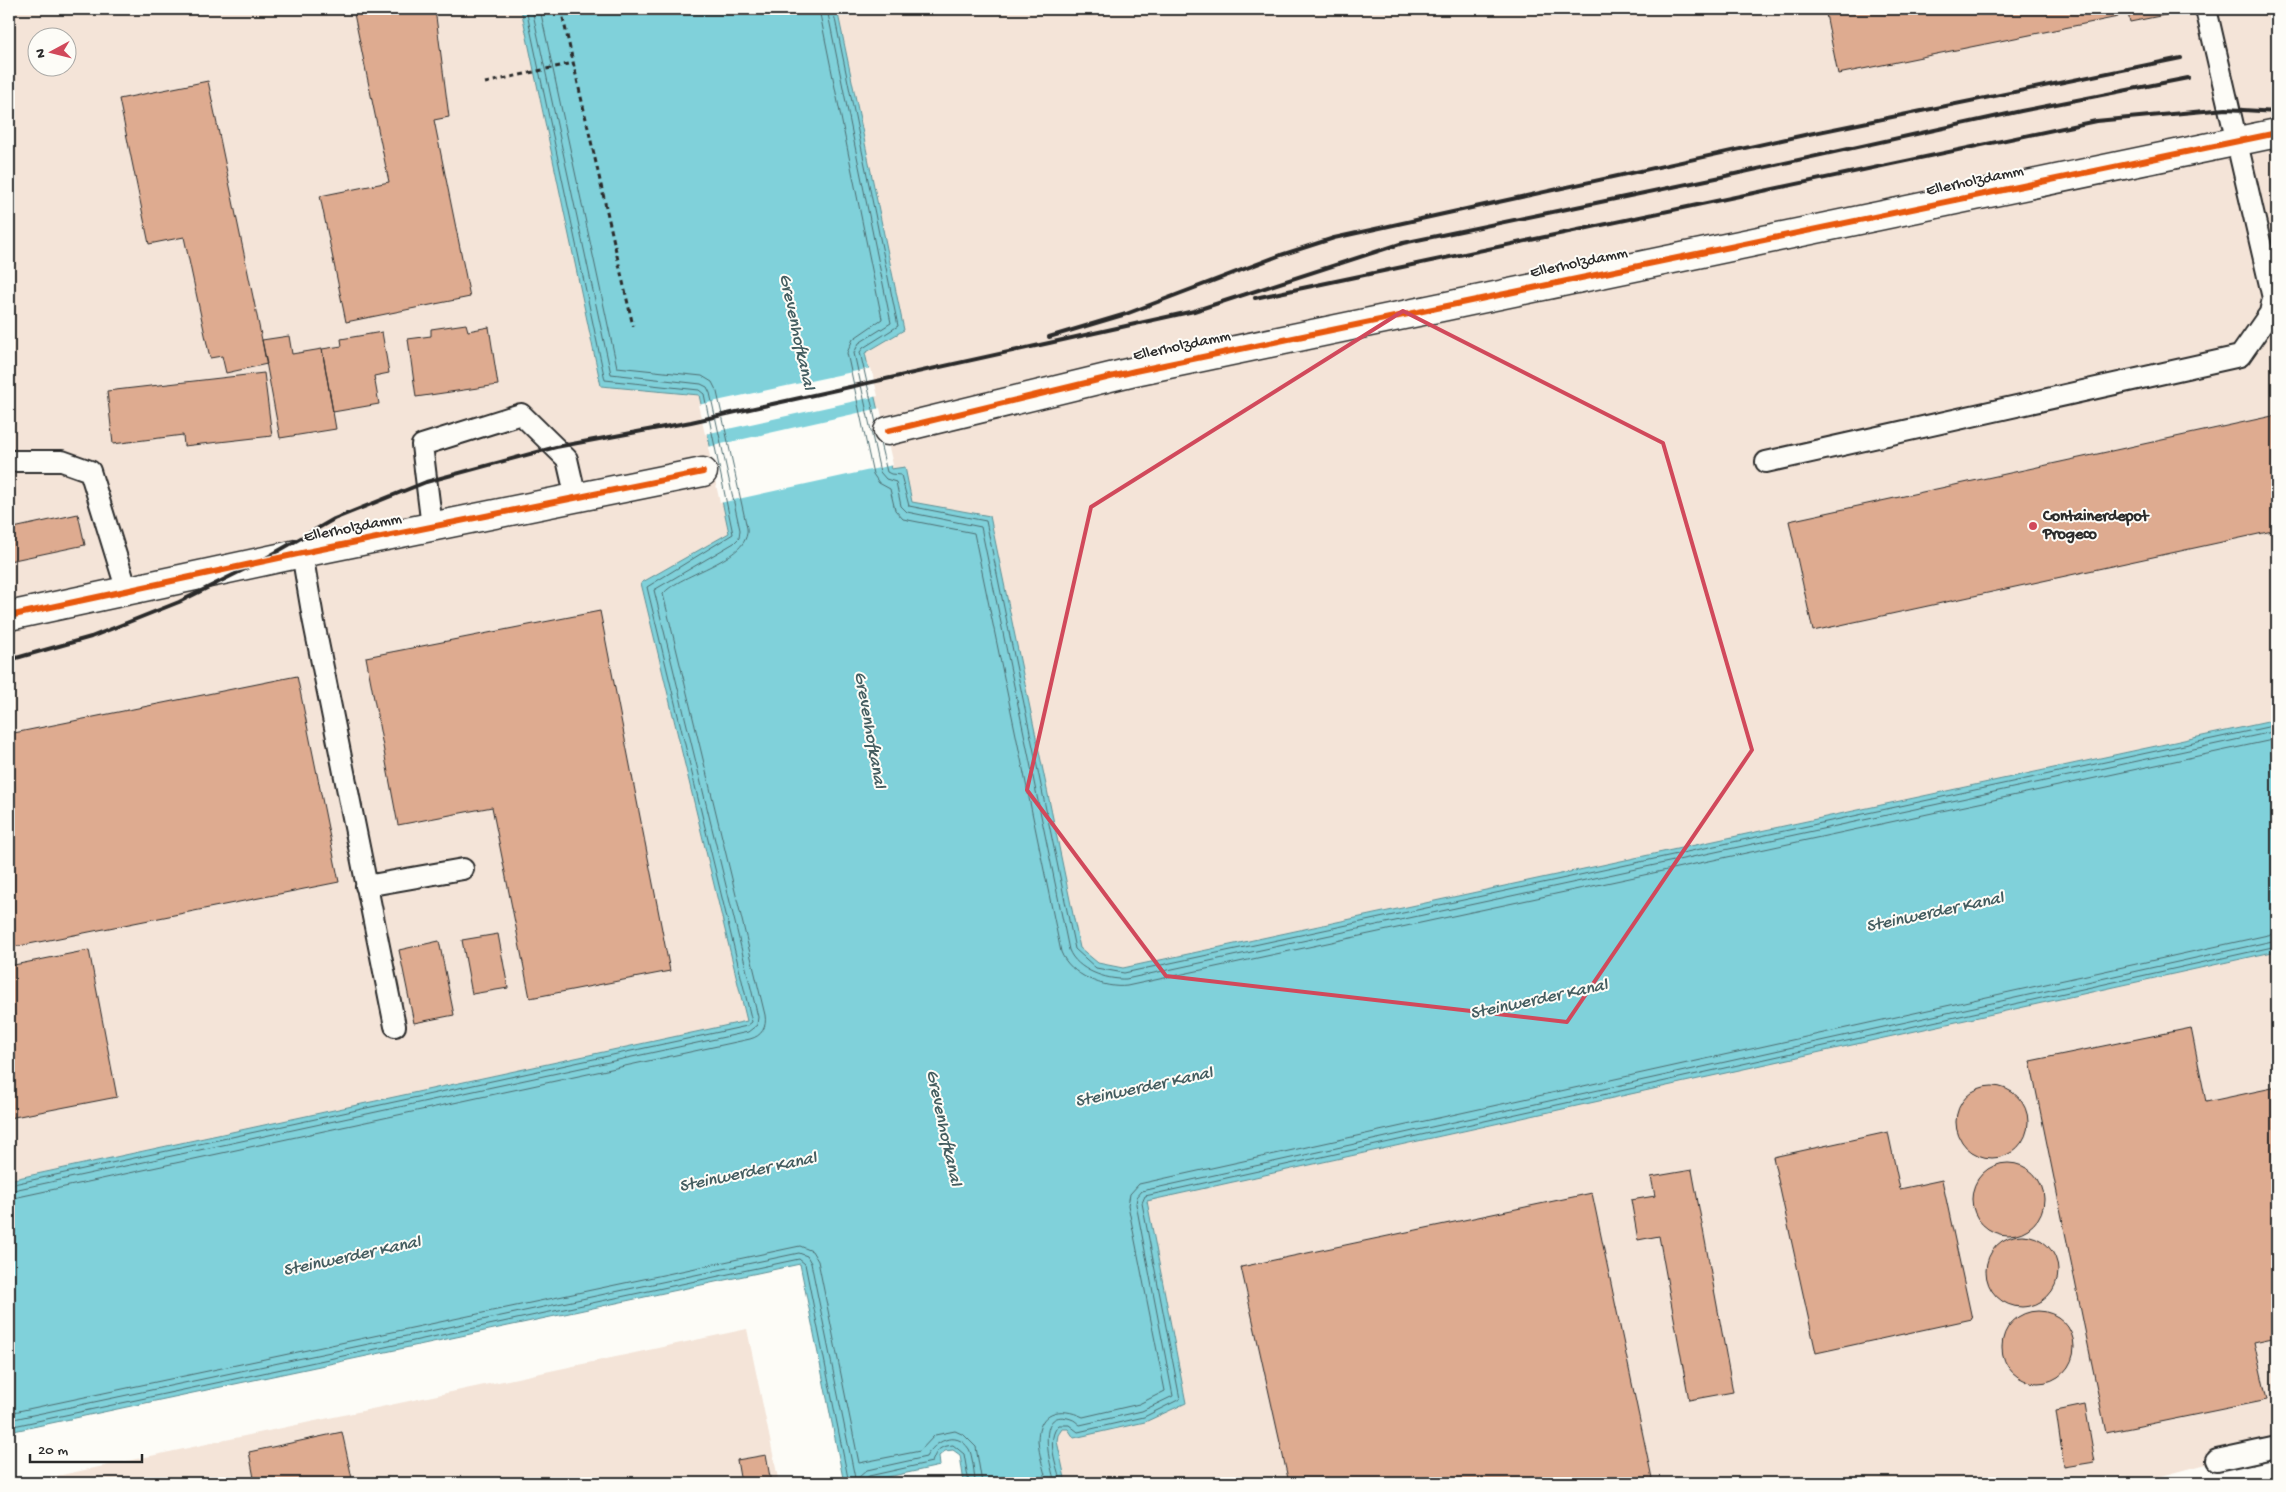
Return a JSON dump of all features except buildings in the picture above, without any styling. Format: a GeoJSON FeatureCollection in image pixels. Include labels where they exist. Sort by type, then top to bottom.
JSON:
{"type":"FeatureCollection","features":[{"type":"Feature","properties":{"kind":"street","name":"Ellerholzdamm"},"geometry":{"type":"LineString","coordinates":[[888,431],[1144,369],[2277,133]]}},
{"type":"Feature","properties":{"kind":"street","name":"Ellerholzdamm"},"geometry":{"type":"LineString","coordinates":[[9,616],[302,553],[703,472]]}},
{"type":"Feature","properties":{"kind":"lane"},"geometry":{"type":"LineString","coordinates":[[1766,462],[2240,356],[2270,313],[2273,298],[2206,9]]}},
{"type":"Feature","properties":{"kind":"lane"},"geometry":{"type":"LineString","coordinates":[[432,527],[422,445],[521,414],[566,459],[576,498]]}},
{"type":"Feature","properties":{"kind":"lane"},"geometry":{"type":"LineString","coordinates":[[9,461],[62,461],[90,471],[127,591]]}},
{"type":"Feature","properties":{"kind":"lane"},"geometry":{"type":"LineString","coordinates":[[302,553],[366,886],[396,1026]]}},
{"type":"Feature","properties":{"kind":"lane"},"geometry":{"type":"LineString","coordinates":[[366,886],[464,868]]}},
{"type":"Feature","properties":{"kind":"lane"},"geometry":{"type":"LineString","coordinates":[[2217,1460],[2277,1447]]}},
{"type":"Feature","properties":{"kind":"path"},"geometry":{"type":"LineString","coordinates":[[561,9],[633,326]]}},
{"type":"Feature","properties":{"kind":"path"},"geometry":{"type":"LineString","coordinates":[[485,83],[573,63]]}},
{"type":"Feature","properties":{"kind":"highlighted area"},"geometry":{"type":"Polygon","coordinates":[[[1403,311],[1663,443],[1752,750],[1567,1022],[1166,976],[1027,790],[1091,507],[1403,311]]]}},
{"type":"Feature","properties":{"kind":"shaded area"},"geometry":{"type":"Polygon","coordinates":[[[9,9],[521,9],[601,385],[699,395],[729,533],[641,583],[747,1021],[9,1180],[9,9]]]}},
{"type":"Feature","properties":{"kind":"shaded area"},"geometry":{"type":"Polygon","coordinates":[[[837,9],[2277,9],[2277,720],[1123,968],[1098,963],[1080,948],[912,502],[905,468],[891,470],[865,352],[904,330],[837,9]]]}},
{"type":"Feature","properties":{"kind":"shaded area"},"geometry":{"type":"Polygon","coordinates":[[[2277,951],[2277,1445],[2136,1483],[1066,1483],[1057,1441],[1062,1429],[1068,1429],[1075,1438],[1186,1403],[1146,1201],[2277,951]]]}},
{"type":"Feature","properties":{"kind":"shaded area"},"geometry":{"type":"Polygon","coordinates":[[[747,1329],[779,1483],[24,1483],[747,1329]]]}},
{"type":"Feature","properties":{"kind":"water"},"geometry":{"type":"Polygon","coordinates":[[[521,9],[837,9],[904,330],[865,353],[891,469],[905,467],[912,502],[990,516],[1080,948],[1098,963],[1123,968],[2277,720],[2277,951],[1147,1201],[1186,1403],[1145,1422],[1074,1438],[1068,1429],[1062,1429],[1057,1441],[1066,1483],[964,1483],[960,1455],[953,1450],[945,1451],[939,1456],[940,1466],[859,1483],[844,1483],[800,1264],[9,1432],[9,1180],[747,1021],[641,583],[729,533],[699,395],[601,386],[521,9]]]}},
{"type":"Feature","properties":{"kind":"pier"},"geometry":{"type":"Polygon","coordinates":[[[871,368],[878,396],[705,434],[698,405],[871,368]]]}},
{"type":"Feature","properties":{"kind":"pier"},"geometry":{"type":"Polygon","coordinates":[[[880,408],[893,465],[720,503],[708,447],[880,408]]]}},
{"type":"Feature","properties":{"kind":"railway"},"geometry":{"type":"LineString","coordinates":[[1049,337],[1126,314],[1281,255],[1334,238],[1809,134],[2181,58]]}},
{"type":"Feature","properties":{"kind":"railway"},"geometry":{"type":"LineString","coordinates":[[9,660],[91,637],[179,602],[259,562],[334,519],[426,482],[556,447],[691,422],[1194,311],[1403,243],[1721,177],[2021,111],[2188,78]]}},
{"type":"Feature","properties":{"kind":"railway"},"geometry":{"type":"LineString","coordinates":[[1255,298],[2096,121],[2226,109],[2277,112]]}},
{"type":"Feature","properties":{"kind":"cycle path"},"geometry":{"type":"LineString","coordinates":[[888,431],[1135,371],[2277,133]]}},
{"type":"Feature","properties":{"kind":"cycle path"},"geometry":{"type":"LineString","coordinates":[[9,616],[302,553],[703,472]]}},
{"type":"Feature","properties":{"kind":"place","name":"Containerdepot Progeco"},"geometry":{"type":"Point","coordinates":[2033,526]}},
{"type":"Feature","properties":{"kind":"water label","name":"Grevenhofkanal"},"geometry":{"type":"Point","coordinates":[796,332]}},
{"type":"Feature","properties":{"kind":"water label","name":"Grevenhofkanal"},"geometry":{"type":"Point","coordinates":[869,730]}},
{"type":"Feature","properties":{"kind":"water label","name":"Steinwerder Kanal"},"geometry":{"type":"Point","coordinates":[1935,913]}},
{"type":"Feature","properties":{"kind":"water label","name":"Steinwerder Kanal"},"geometry":{"type":"Point","coordinates":[1539,1000]}},
{"type":"Feature","properties":{"kind":"water label","name":"Steinwerder Kanal"},"geometry":{"type":"Point","coordinates":[1144,1088]}},
{"type":"Feature","properties":{"kind":"water label","name":"Grevenhofkanal"},"geometry":{"type":"Point","coordinates":[943,1128]}},
{"type":"Feature","properties":{"kind":"water label","name":"Steinwerder Kanal"},"geometry":{"type":"Point","coordinates":[748,1173]}},
{"type":"Feature","properties":{"kind":"water label","name":"Steinwerder Kanal"},"geometry":{"type":"Point","coordinates":[352,1257]}}]}
